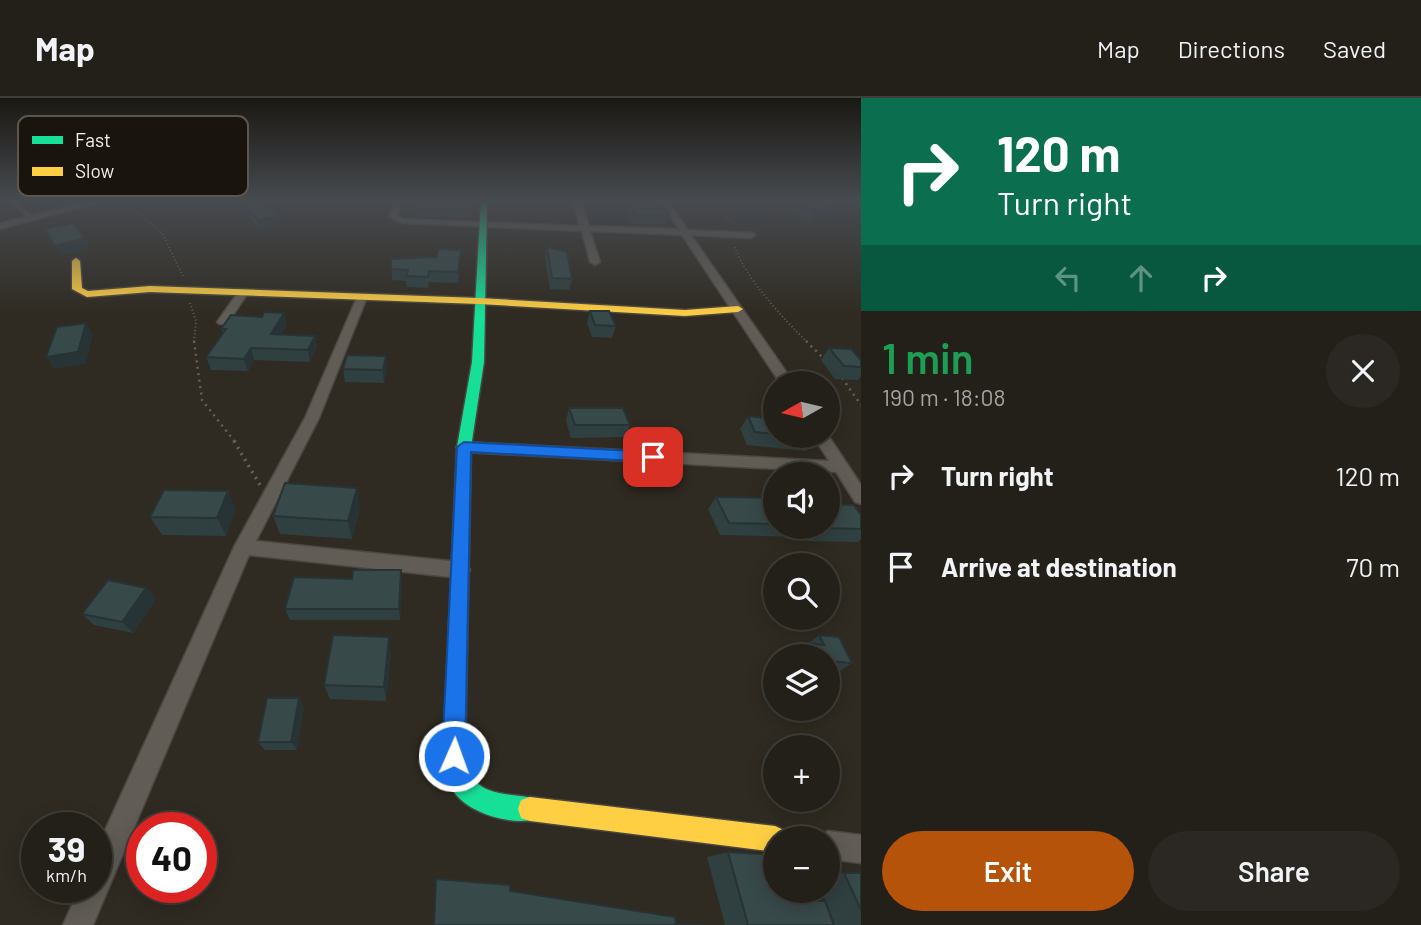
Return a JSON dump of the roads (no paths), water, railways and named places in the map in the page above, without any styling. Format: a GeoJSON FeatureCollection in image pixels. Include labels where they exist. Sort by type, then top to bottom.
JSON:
{"type":"FeatureCollection","features":[{"type":"Feature","properties":{"kind":"street"},"geometry":{"type":"LineString","coordinates":[[483,239],[478,362],[464,447],[454,756],[463,785],[488,804],[763,838]]}},
{"type":"Feature","properties":{"kind":"street"},"geometry":{"type":"LineString","coordinates":[[588,239],[595,262]]}},
{"type":"Feature","properties":{"kind":"street"},"geometry":{"type":"LineString","coordinates":[[690,239],[779,371]]}},
{"type":"Feature","properties":{"kind":"street"},"geometry":{"type":"LineString","coordinates":[[76,261],[77,289],[87,294],[150,289],[479,301],[685,313],[738,309]]}},
{"type":"Feature","properties":{"kind":"street"},"geometry":{"type":"LineString","coordinates":[[223,322],[243,293]]}},
{"type":"Feature","properties":{"kind":"street"},"geometry":{"type":"LineString","coordinates":[[112,846],[243,547],[312,418],[362,297]]}},
{"type":"Feature","properties":{"kind":"street"},"geometry":{"type":"LineString","coordinates":[[464,447],[841,467]]}},
{"type":"Feature","properties":{"kind":"street"},"geometry":{"type":"LineString","coordinates":[[829,448],[861,498]]}},
{"type":"Feature","properties":{"kind":"street"},"geometry":{"type":"LineString","coordinates":[[243,547],[460,570]]}},
{"type":"Feature","properties":{"kind":"street"},"geometry":{"type":"LineString","coordinates":[[840,846],[861,849]]}},
{"type":"Feature","properties":{"kind":"street"},"geometry":{"type":"LineString","coordinates":[[78,925],[87,903]]}}]}
